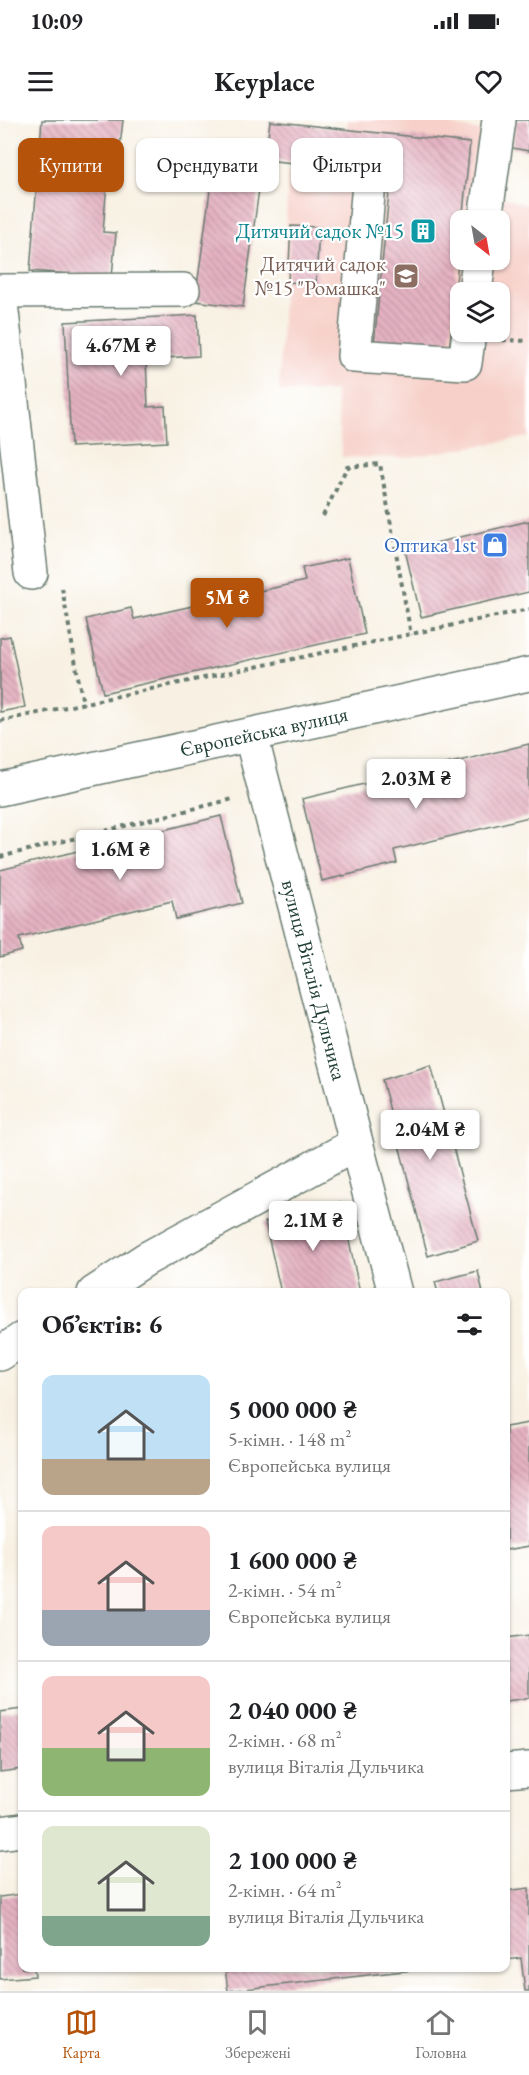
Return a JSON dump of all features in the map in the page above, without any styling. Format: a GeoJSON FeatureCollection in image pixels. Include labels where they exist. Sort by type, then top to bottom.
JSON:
{"type":"FeatureCollection","features":[{"type":"Feature","properties":{"kind":"street"},"geometry":{"type":"LineString","coordinates":[[486,210],[499,120]]}},
{"type":"Feature","properties":{"kind":"street"},"geometry":{"type":"LineString","coordinates":[[368,195],[354,356],[465,363],[468,342]]}},
{"type":"Feature","properties":{"kind":"street"},"geometry":{"type":"LineString","coordinates":[[46,577],[0,292],[183,290]]}},
{"type":"Feature","properties":{"kind":"street","name":"Європейська вулиця"},"geometry":{"type":"LineString","coordinates":[[0,789],[529,674]]}},
{"type":"Feature","properties":{"kind":"street","name":"вулиця Віталія Дульчика"},"geometry":{"type":"LineString","coordinates":[[251,736],[394,1288]]}},
{"type":"Feature","properties":{"kind":"street"},"geometry":{"type":"LineString","coordinates":[[102,1288],[146,1259],[356,1144]]}},
{"type":"Feature","properties":{"kind":"street"},"geometry":{"type":"LineString","coordinates":[[0,1354],[18,1342]]}},
{"type":"Feature","properties":{"kind":"street"},"geometry":{"type":"LineString","coordinates":[[510,1771],[529,1769]]}},
{"type":"Feature","properties":{"kind":"street"},"geometry":{"type":"LineString","coordinates":[[0,1833],[18,1831]]}},
{"type":"Feature","properties":{"kind":"path"},"geometry":{"type":"LineString","coordinates":[[323,516],[347,467],[380,464],[411,635]]}},
{"type":"Feature","properties":{"kind":"path"},"geometry":{"type":"LineString","coordinates":[[46,577],[83,704]]}},
{"type":"Feature","properties":{"kind":"path"},"geometry":{"type":"LineString","coordinates":[[0,721],[529,609]]}},
{"type":"Feature","properties":{"kind":"path"},"geometry":{"type":"LineString","coordinates":[[0,857],[237,798]]}},
{"type":"Feature","properties":{"kind":"shaded area","name":"Дитячий садок №15 \"Ромашка\""},"geometry":{"type":"Polygon","coordinates":[[[348,120],[430,120],[497,135],[483,191],[529,206],[529,437],[405,458],[342,457],[335,391],[279,392],[288,172],[291,172],[291,192],[403,192],[403,138],[345,138],[348,120]]]}},
{"type":"Feature","properties":{"kind":"building"},"geometry":{"type":"Polygon","coordinates":[[[42,120],[123,120],[121,138],[41,138],[42,120]]]}},
{"type":"Feature","properties":{"kind":"building"},"geometry":{"type":"Polygon","coordinates":[[[516,120],[529,120],[529,151],[512,148],[516,120]]]}},
{"type":"Feature","properties":{"kind":"building","name":"Дитячий садок №15"},"geometry":{"type":"Polygon","coordinates":[[[270,121],[470,143],[463,210],[450,210],[450,270],[457,270],[456,282],[450,282],[449,352],[374,345],[389,192],[403,192],[403,138],[291,138],[291,163],[279,161],[279,138],[268,138],[270,121]]]}},
{"type":"Feature","properties":{"kind":"building"},"geometry":{"type":"Polygon","coordinates":[[[36,192],[106,192],[103,232],[116,233],[112,277],[30,271],[36,192]]]}},
{"type":"Feature","properties":{"kind":"building"},"geometry":{"type":"Polygon","coordinates":[[[210,192],[259,192],[243,307],[195,301],[210,192]]]}},
{"type":"Feature","properties":{"kind":"building"},"geometry":{"type":"Polygon","coordinates":[[[291,226],[319,227],[316,284],[288,282],[291,226]]]}},
{"type":"Feature","properties":{"kind":"building"},"geometry":{"type":"Polygon","coordinates":[[[197,315],[199,356],[146,359],[148,407],[165,406],[167,442],[71,447],[65,322],[197,315]]]}},
{"type":"Feature","properties":{"kind":"building"},"geometry":{"type":"Polygon","coordinates":[[[529,521],[529,592],[421,617],[405,550],[529,521]]]}},
{"type":"Feature","properties":{"kind":"building"},"geometry":{"type":"Polygon","coordinates":[[[348,558],[365,634],[103,693],[86,619],[131,608],[134,619],[305,581],[302,568],[348,558]]]}},
{"type":"Feature","properties":{"kind":"building"},"geometry":{"type":"Polygon","coordinates":[[[10,636],[25,707],[0,712],[0,638],[10,636]]]}},
{"type":"Feature","properties":{"kind":"building"},"geometry":{"type":"Polygon","coordinates":[[[529,744],[529,817],[394,850],[397,863],[322,881],[302,799],[529,744]]]}},
{"type":"Feature","properties":{"kind":"building"},"geometry":{"type":"Polygon","coordinates":[[[221,816],[242,903],[176,919],[172,901],[19,938],[22,951],[0,957],[0,870],[221,816]]]}},
{"type":"Feature","properties":{"kind":"building"},"geometry":{"type":"Polygon","coordinates":[[[431,1065],[478,1241],[428,1256],[382,1080],[431,1065]]]}},
{"type":"Feature","properties":{"kind":"building"},"geometry":{"type":"Polygon","coordinates":[[[341,1202],[359,1288],[280,1288],[265,1222],[341,1202]]]}},
{"type":"Feature","properties":{"kind":"building"},"geometry":{"type":"Polygon","coordinates":[[[478,1271],[482,1288],[437,1288],[435,1282],[478,1271]]]}},
{"type":"Feature","properties":{"kind":"building"},"geometry":{"type":"Polygon","coordinates":[[[529,1423],[529,1546],[510,1549],[510,1426],[529,1423]]]}},
{"type":"Feature","properties":{"kind":"building"},"geometry":{"type":"Polygon","coordinates":[[[529,1635],[529,1698],[510,1700],[510,1637],[529,1635]]]}},
{"type":"Feature","properties":{"kind":"building"},"geometry":{"type":"Polygon","coordinates":[[[18,1710],[18,1770],[0,1772],[0,1712],[18,1710]]]}},
{"type":"Feature","properties":{"kind":"building"},"geometry":{"type":"Polygon","coordinates":[[[529,1888],[529,1991],[525,1991],[521,1958],[510,1959],[510,1890],[529,1888]]]}},
{"type":"Feature","properties":{"kind":"building"},"geometry":{"type":"Polygon","coordinates":[[[18,1895],[18,1972],[34,1972],[35,1976],[0,1979],[0,1897],[18,1895]]]}},
{"type":"Feature","properties":{"kind":"building"},"geometry":{"type":"Polygon","coordinates":[[[226,1972],[395,1972],[228,1991],[226,1972]]]}},
{"type":"Feature","properties":{"kind":"place","name":"Дитячий садок №15"},"geometry":{"type":"Point","coordinates":[423,231]}},
{"type":"Feature","properties":{"kind":"place","name":"Дитячий садок №15 \"Ромашка\""},"geometry":{"type":"Point","coordinates":[406,276]}},
{"type":"Feature","properties":{"kind":"place","name":"Оптика 1st"},"geometry":{"type":"Point","coordinates":[495,545]}}]}
